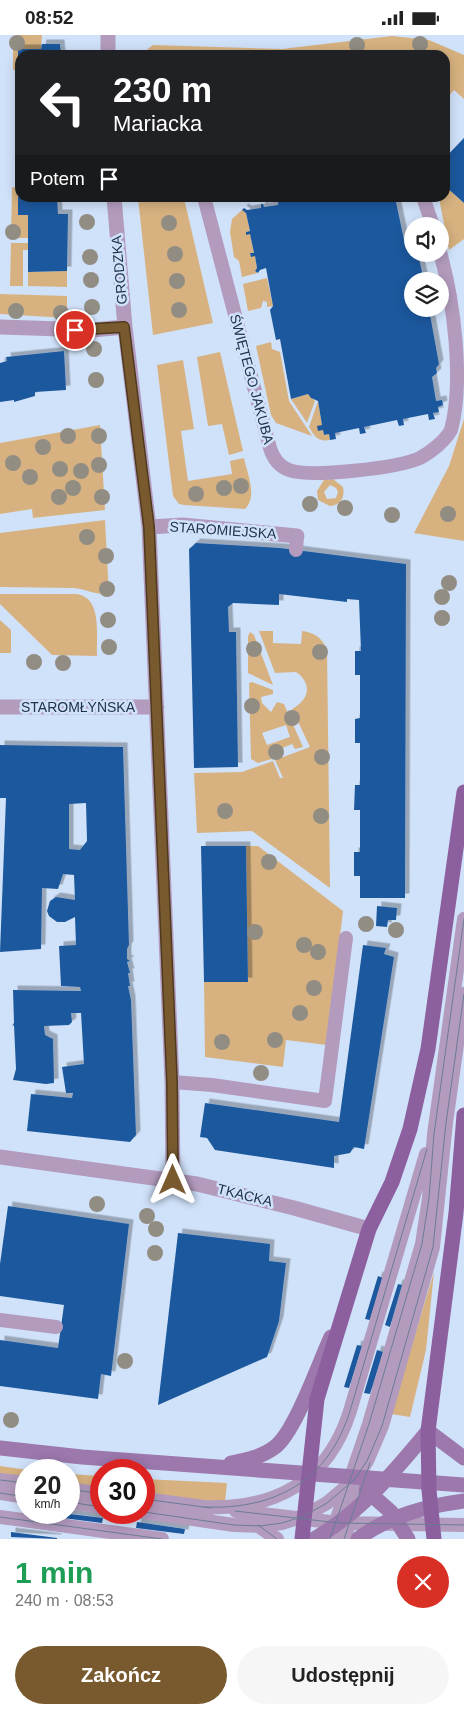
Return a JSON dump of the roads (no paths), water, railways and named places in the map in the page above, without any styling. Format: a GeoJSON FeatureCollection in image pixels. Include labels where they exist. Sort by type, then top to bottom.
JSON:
{"type":"FeatureCollection","features":[{"type":"Feature","properties":{"kind":"main road"},"geometry":{"type":"LineString","coordinates":[[302,1539],[301,1518],[309,1475],[318,1399],[369,1229],[392,1182],[410,1129],[428,1049],[464,792]]}},
{"type":"Feature","properties":{"kind":"main road"},"geometry":{"type":"LineString","coordinates":[[434,1539],[430,1507],[428,1431],[456,1213],[464,1115]]}},
{"type":"Feature","properties":{"kind":"street"},"geometry":{"type":"LineString","coordinates":[[108,35],[108,50]]}},
{"type":"Feature","properties":{"kind":"street","name":"GRODZKA"},"geometry":{"type":"LineString","coordinates":[[114,202],[124,327],[149,527],[172,1082],[173,1180]]}},
{"type":"Feature","properties":{"kind":"street"},"geometry":{"type":"LineString","coordinates":[[0,327],[92,330],[124,327]]}},
{"type":"Feature","properties":{"kind":"street","name":"STAROMIEJSKA"},"geometry":{"type":"LineString","coordinates":[[149,527],[182,525],[296,543]]}},
{"type":"Feature","properties":{"kind":"street","name":"STAROMŁYŃSKA"},"geometry":{"type":"LineString","coordinates":[[0,707],[156,707]]}},
{"type":"Feature","properties":{"kind":"street","name":"TKACKA"},"geometry":{"type":"LineString","coordinates":[[0,1157],[173,1180],[234,1192],[369,1229]]}},
{"type":"Feature","properties":{"kind":"street"},"geometry":{"type":"LineString","coordinates":[[185,1465],[242,1461],[260,1455],[277,1446],[294,1421],[346,1301]]}},
{"type":"Feature","properties":{"kind":"street"},"geometry":{"type":"LineString","coordinates":[[388,1480],[428,1431],[464,1458]]}},
{"type":"Feature","properties":{"kind":"street"},"geometry":{"type":"LineString","coordinates":[[0,1448],[82,1457],[309,1475],[357,1483],[388,1480],[464,1485]]}},
{"type":"Feature","properties":{"kind":"street"},"geometry":{"type":"LineString","coordinates":[[357,1483],[408,1539]]}},
{"type":"Feature","properties":{"kind":"street"},"geometry":{"type":"LineString","coordinates":[[314,1539],[341,1527],[357,1483]]}},
{"type":"Feature","properties":{"kind":"street"},"geometry":{"type":"LineString","coordinates":[[358,1539],[430,1507],[464,1501]]}},
{"type":"Feature","properties":{"kind":"lane","name":"ŚWIĘTEGO JAKUBA"},"geometry":{"type":"LineString","coordinates":[[205,202],[270,448],[277,463],[288,470],[298,473],[357,470],[409,461],[430,451],[449,433],[459,410],[463,379],[458,339],[442,262]]}},
{"type":"Feature","properties":{"kind":"lane"},"geometry":{"type":"LineString","coordinates":[[425,202],[430,217]]}},
{"type":"Feature","properties":{"kind":"lane"},"geometry":{"type":"LineString","coordinates":[[155,1514],[234,1525],[258,1525],[301,1518],[328,1503],[357,1483],[420,1251],[429,1198],[438,1097],[464,919]]}},
{"type":"Feature","properties":{"kind":"lane"},"geometry":{"type":"LineString","coordinates":[[172,1082],[212,1085],[325,1101],[346,938]]}},
{"type":"Feature","properties":{"kind":"lane"},"geometry":{"type":"LineString","coordinates":[[341,1527],[383,1421],[435,1240],[446,1123],[464,994]]}},
{"type":"Feature","properties":{"kind":"lane"},"geometry":{"type":"LineString","coordinates":[[204,1507],[237,1507],[258,1503],[283,1494],[309,1475],[333,1449],[348,1417],[425,1157],[438,1097]]}},
{"type":"Feature","properties":{"kind":"lane"},"geometry":{"type":"LineString","coordinates":[[0,1320],[56,1327]]}},
{"type":"Feature","properties":{"kind":"lane"},"geometry":{"type":"LineString","coordinates":[[0,1480],[15,1482]]}},
{"type":"Feature","properties":{"kind":"lane"},"geometry":{"type":"LineString","coordinates":[[0,1493],[15,1495]]}},
{"type":"Feature","properties":{"kind":"lane"},"geometry":{"type":"LineString","coordinates":[[155,1500],[301,1518],[341,1527],[393,1522],[464,1525]]}},
{"type":"Feature","properties":{"kind":"lane"},"geometry":{"type":"LineString","coordinates":[[204,1507],[244,1517],[276,1539]]}},
{"type":"Feature","properties":{"kind":"lane"},"geometry":{"type":"LineString","coordinates":[[0,1517],[162,1539]]}},
{"type":"Feature","properties":{"kind":"tram line"},"geometry":{"type":"LineString","coordinates":[[330,1539],[369,1424],[422,1244],[429,1198],[434,1134],[464,919]]}},
{"type":"Feature","properties":{"kind":"tram line"},"geometry":{"type":"LineString","coordinates":[[155,1514],[234,1525],[260,1526],[282,1523],[304,1516],[327,1503],[354,1480],[367,1461],[382,1426],[433,1247],[446,1123],[464,994]]}},
{"type":"Feature","properties":{"kind":"tram line"},"geometry":{"type":"LineString","coordinates":[[204,1507],[230,1507],[254,1503],[276,1496],[295,1486],[313,1473],[328,1456],[340,1435],[350,1411],[427,1149]]}},
{"type":"Feature","properties":{"kind":"tram line"},"geometry":{"type":"LineString","coordinates":[[344,1539],[370,1463]]}},
{"type":"Feature","properties":{"kind":"tram line"},"geometry":{"type":"LineString","coordinates":[[0,1480],[15,1482]]}},
{"type":"Feature","properties":{"kind":"tram line"},"geometry":{"type":"LineString","coordinates":[[80,1491],[90,1492]]}},
{"type":"Feature","properties":{"kind":"tram line"},"geometry":{"type":"LineString","coordinates":[[0,1493],[15,1495]]}},
{"type":"Feature","properties":{"kind":"tram line"},"geometry":{"type":"LineString","coordinates":[[155,1500],[211,1508]]}},
{"type":"Feature","properties":{"kind":"tram line"},"geometry":{"type":"LineString","coordinates":[[80,1504],[90,1505]]}},
{"type":"Feature","properties":{"kind":"tram line"},"geometry":{"type":"LineString","coordinates":[[235,1511],[339,1523],[464,1525]]}},
{"type":"Feature","properties":{"kind":"tram line"},"geometry":{"type":"LineString","coordinates":[[0,1517],[162,1539]]}},
{"type":"Feature","properties":{"kind":"tram line"},"geometry":{"type":"LineString","coordinates":[[258,1525],[277,1539]]}}]}
